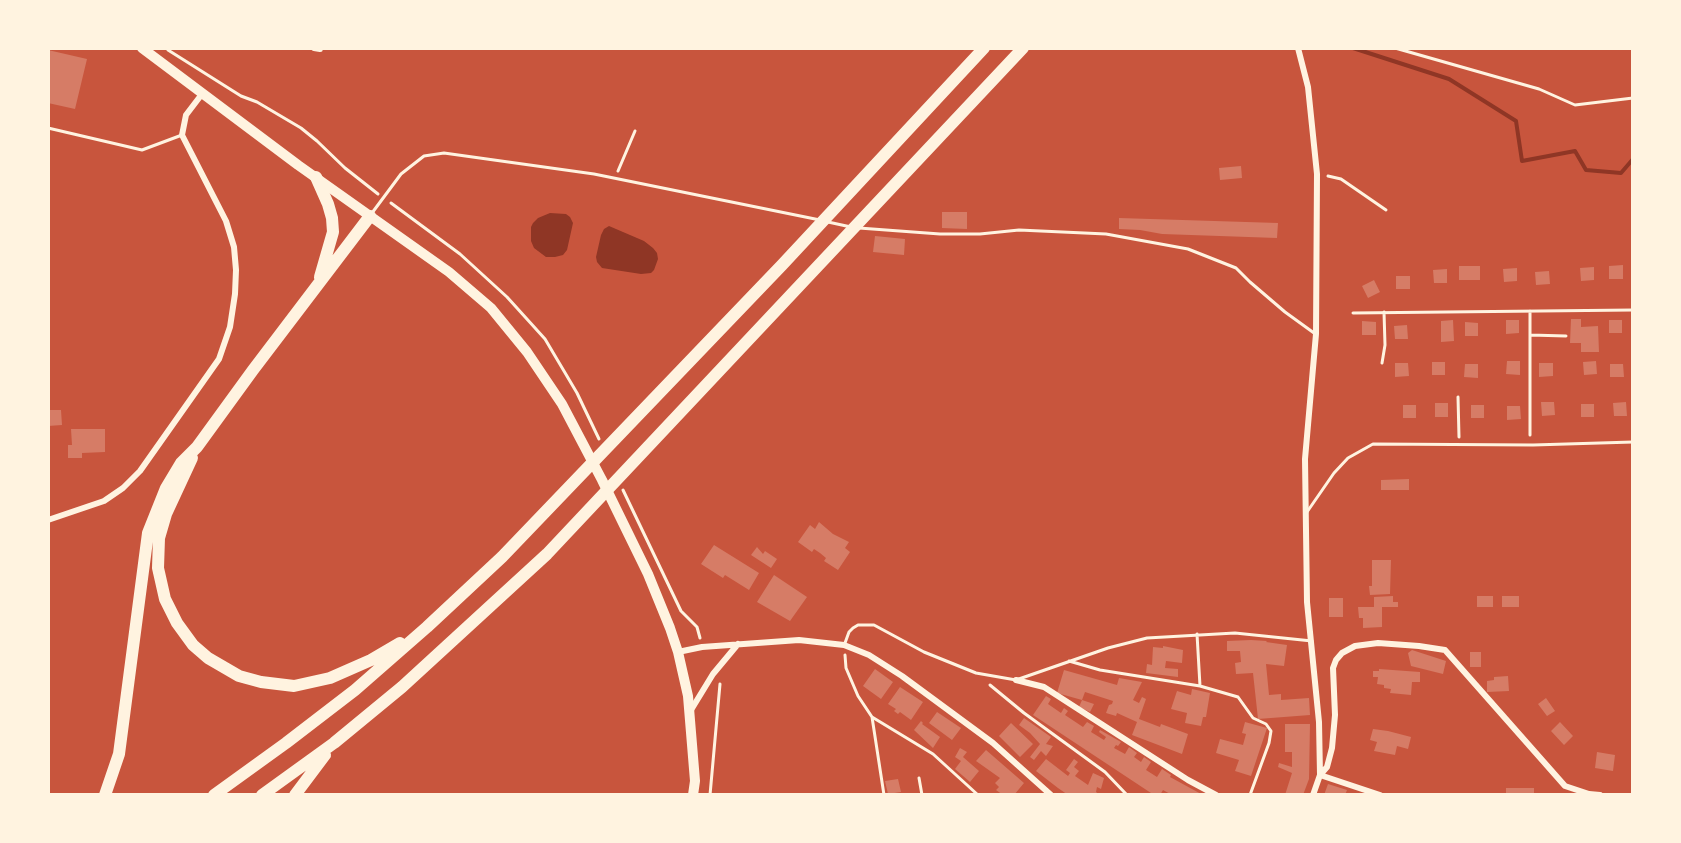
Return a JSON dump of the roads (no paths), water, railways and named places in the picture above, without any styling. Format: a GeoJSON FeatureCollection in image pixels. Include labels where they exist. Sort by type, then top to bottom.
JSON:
{"type":"FeatureCollection","features":[{"type":"Feature","properties":{"kind":"highway"},"geometry":{"type":"LineString","coordinates":[[214,795],[355,690],[502,557],[782,265],[984,48]]}},
{"type":"Feature","properties":{"kind":"highway"},"geometry":{"type":"LineString","coordinates":[[262,795],[334,743],[402,687],[547,554],[1023,48]]}},
{"type":"Feature","properties":{"kind":"highway"},"geometry":{"type":"LineString","coordinates":[[316,177],[328,204],[333,232],[317,286]]}},
{"type":"Feature","properties":{"kind":"highway"},"geometry":{"type":"LineString","coordinates":[[105,795],[119,754],[148,533],[166,488],[181,463],[197,447],[370,216]]}},
{"type":"Feature","properties":{"kind":"highway"},"geometry":{"type":"LineString","coordinates":[[197,447],[166,514],[159,538],[158,568],[165,599],[177,623],[193,645],[208,658],[239,676],[294,686],[349,670],[427,627]]}},
{"type":"Feature","properties":{"kind":"highway"},"geometry":{"type":"LineString","coordinates":[[295,795],[334,743]]}},
{"type":"Feature","properties":{"kind":"main road"},"geometry":{"type":"LineString","coordinates":[[142,48],[449,272],[491,308],[527,352],[562,404],[602,480],[648,574],[678,652],[690,713],[695,781],[693,795]]}},
{"type":"Feature","properties":{"kind":"street"},"geometry":{"type":"LineString","coordinates":[[1298,51],[1308,87],[1317,174],[1316,334],[1305,459],[1307,602],[1319,722],[1320,775],[1313,795]]}},
{"type":"Feature","properties":{"kind":"street"},"geometry":{"type":"LineString","coordinates":[[48,520],[104,501],[123,488],[140,471],[219,359],[230,327],[236,270],[234,247],[226,221],[182,135],[186,115],[202,94]]}},
{"type":"Feature","properties":{"kind":"street"},"geometry":{"type":"LineString","coordinates":[[678,652],[702,647],[799,640],[844,645],[869,655],[902,676],[993,743],[1051,795]]}},
{"type":"Feature","properties":{"kind":"street"},"geometry":{"type":"LineString","coordinates":[[1320,775],[1327,767],[1332,748],[1335,715],[1333,668],[1336,660],[1355,646],[1378,643],[1445,650],[1565,786],[1600,795]]}},
{"type":"Feature","properties":{"kind":"street"},"geometry":{"type":"LineString","coordinates":[[690,713],[713,674],[738,644]]}},
{"type":"Feature","properties":{"kind":"street"},"geometry":{"type":"LineString","coordinates":[[1016,680],[1044,687],[1216,795]]}},
{"type":"Feature","properties":{"kind":"street"},"geometry":{"type":"LineString","coordinates":[[1320,775],[1380,795]]}},
{"type":"Feature","properties":{"kind":"lane"},"geometry":{"type":"LineString","coordinates":[[48,128],[142,150],[182,135]]}},
{"type":"Feature","properties":{"kind":"lane"},"geometry":{"type":"LineString","coordinates":[[370,216],[401,174],[424,156],[444,153],[615,178],[876,230],[940,234],[1019,230],[1106,234],[1188,249],[1236,268],[1285,312],[1316,334]]}},
{"type":"Feature","properties":{"kind":"lane"},"geometry":{"type":"LineString","coordinates":[[1307,513],[1348,458],[1373,444],[1633,442]]}},
{"type":"Feature","properties":{"kind":"lane"},"geometry":{"type":"LineString","coordinates":[[844,645],[853,628],[874,625],[924,652],[976,673],[1016,680],[1147,638],[1235,633],[1312,641]]}},
{"type":"Feature","properties":{"kind":"lane"},"geometry":{"type":"LineString","coordinates":[[1197,634],[1200,686]]}},
{"type":"Feature","properties":{"kind":"lane"},"geometry":{"type":"LineString","coordinates":[[1069,661],[1100,670],[1200,686],[1238,697],[1253,718],[1271,731],[1250,795]]}},
{"type":"Feature","properties":{"kind":"waterway"},"geometry":{"type":"LineString","coordinates":[[1353,48],[1449,79],[1516,121],[1522,161],[1575,151],[1586,170],[1621,173],[1633,159]]}}]}
